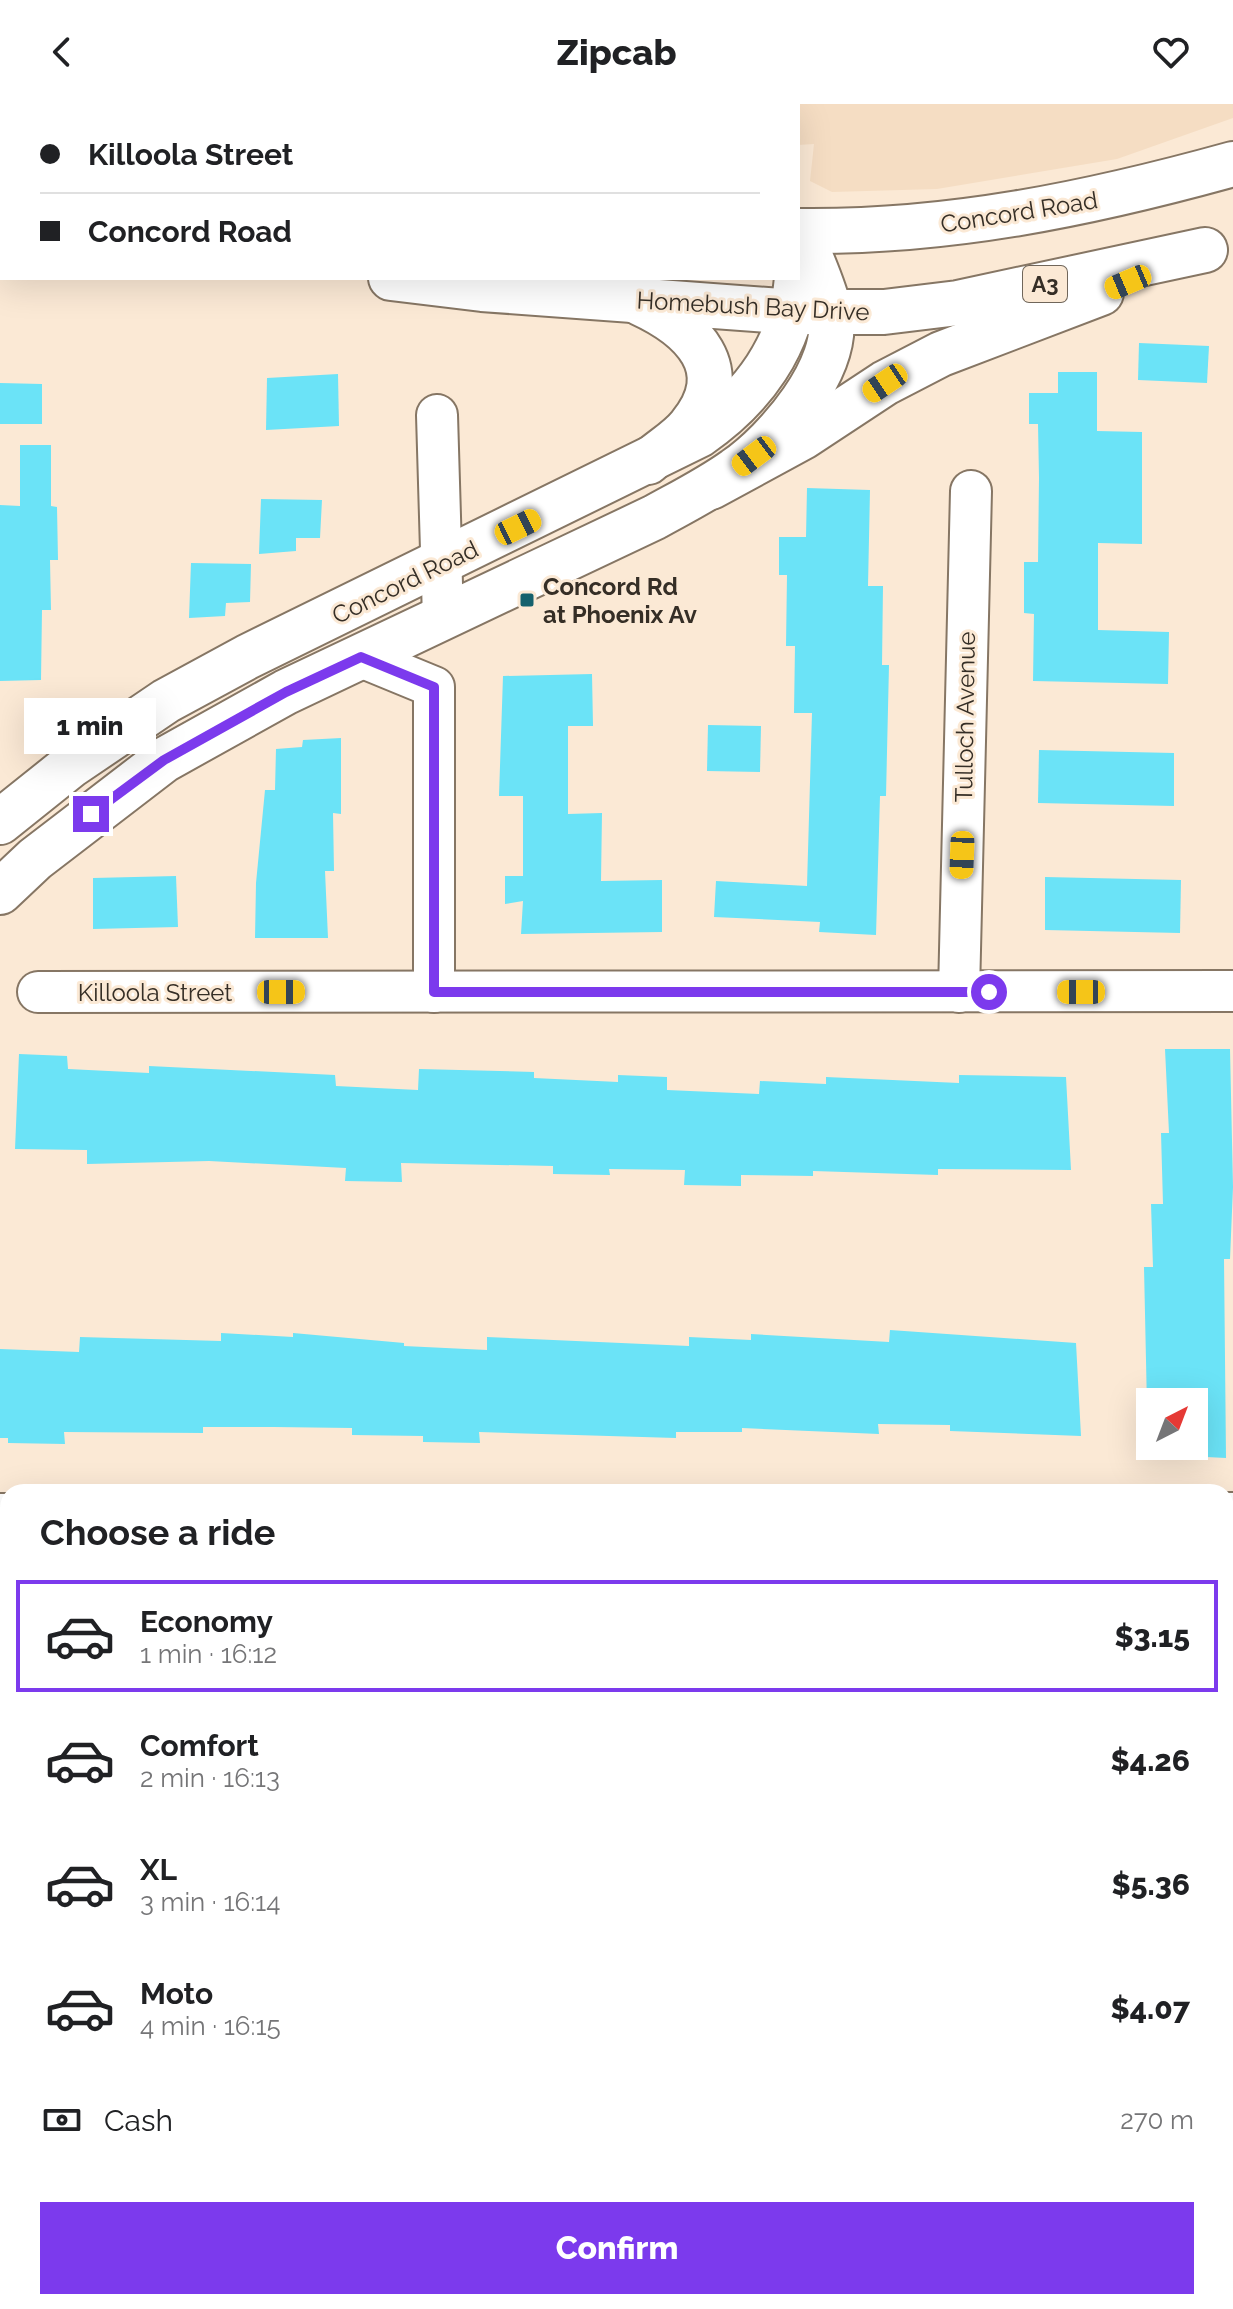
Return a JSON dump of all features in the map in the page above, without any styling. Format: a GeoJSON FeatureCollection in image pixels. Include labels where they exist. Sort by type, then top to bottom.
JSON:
{"type":"FeatureCollection","features":[{"type":"Feature","properties":{"kind":"main road","name":"Concord Road"},"geometry":{"type":"LineString","coordinates":[[800,242],[1016,216],[1106,199],[1233,164]]}},
{"type":"Feature","properties":{"kind":"main road","name":"Homebush Bay Drive"},"geometry":{"type":"LineString","coordinates":[[413,280],[634,300],[807,301],[884,312],[958,303],[1219,244]]}},
{"type":"Feature","properties":{"kind":"main road"},"geometry":{"type":"LineString","coordinates":[[711,487],[803,437],[885,383],[941,354],[1219,244]]}},
{"type":"Feature","properties":{"kind":"main road","name":"Concord Road"},"geometry":{"type":"LineString","coordinates":[[0,892],[46,850],[164,760],[286,692],[711,487],[754,456],[809,391],[829,347],[807,301],[800,249]]}},
{"type":"Feature","properties":{"kind":"main road"},"geometry":{"type":"LineString","coordinates":[[634,300],[680,324],[700,347],[709,368],[707,391],[700,412],[685,432],[648,462]]}},
{"type":"Feature","properties":{"kind":"main road","name":"Concord Road"},"geometry":{"type":"LineString","coordinates":[[0,822],[70,766],[166,701],[247,657],[441,565],[699,435],[743,399],[771,363],[807,301]]}},
{"type":"Feature","properties":{"kind":"street"},"geometry":{"type":"LineString","coordinates":[[437,415],[443,618]]}},
{"type":"Feature","properties":{"kind":"street","name":"Tulloch Avenue"},"geometry":{"type":"LineString","coordinates":[[959,992],[971,491]]}},
{"type":"Feature","properties":{"kind":"street"},"geometry":{"type":"LineString","coordinates":[[361,657],[434,687],[434,992]]}},
{"type":"Feature","properties":{"kind":"street","name":"Killoola Street"},"geometry":{"type":"LineString","coordinates":[[38,992],[1233,991]]}},
{"type":"Feature","properties":{"kind":"shaded area"},"geometry":{"type":"Polygon","coordinates":[[[800,104],[1233,104],[1233,118],[1117,159],[937,189],[832,192],[810,181],[814,144],[800,145],[800,104]]]}},
{"type":"Feature","properties":{"kind":"building"},"geometry":{"type":"Polygon","coordinates":[[[1139,343],[1209,346],[1207,383],[1138,380],[1139,343]]]}},
{"type":"Feature","properties":{"kind":"building"},"geometry":{"type":"Polygon","coordinates":[[[1058,372],[1097,372],[1097,431],[1142,432],[1142,544],[1098,543],[1098,630],[1169,632],[1168,684],[1033,681],[1034,614],[1024,613],[1024,562],[1038,562],[1039,478],[1038,424],[1029,424],[1029,393],[1058,393],[1058,372]]]}},
{"type":"Feature","properties":{"kind":"building"},"geometry":{"type":"Polygon","coordinates":[[[338,374],[339,426],[266,430],[267,378],[338,374]]]}},
{"type":"Feature","properties":{"kind":"building"},"geometry":{"type":"Polygon","coordinates":[[[0,383],[42,384],[42,424],[0,424],[0,383]]]}},
{"type":"Feature","properties":{"kind":"building"},"geometry":{"type":"Polygon","coordinates":[[[20,445],[51,445],[51,506],[57,507],[58,560],[50,560],[51,610],[42,610],[41,680],[0,681],[0,505],[20,506],[20,445]]]}},
{"type":"Feature","properties":{"kind":"building"},"geometry":{"type":"Polygon","coordinates":[[[807,488],[870,490],[868,586],[883,586],[882,665],[889,665],[886,796],[880,796],[876,935],[819,932],[820,922],[714,917],[716,881],[807,886],[812,713],[794,713],[795,646],[786,646],[787,575],[779,575],[779,537],[806,537],[807,488]]]}},
{"type":"Feature","properties":{"kind":"building"},"geometry":{"type":"Polygon","coordinates":[[[261,499],[322,500],[320,538],[296,538],[296,551],[259,554],[261,499]]]}},
{"type":"Feature","properties":{"kind":"building"},"geometry":{"type":"Polygon","coordinates":[[[191,563],[251,564],[250,602],[226,603],[225,616],[189,618],[191,563]]]}},
{"type":"Feature","properties":{"kind":"building"},"geometry":{"type":"Polygon","coordinates":[[[592,674],[593,726],[568,726],[568,814],[602,813],[601,881],[662,880],[662,932],[521,934],[523,901],[505,904],[505,876],[523,876],[523,796],[499,796],[503,676],[592,674]]]}},
{"type":"Feature","properties":{"kind":"building"},"geometry":{"type":"Polygon","coordinates":[[[708,725],[761,726],[760,772],[707,771],[708,725]]]}},
{"type":"Feature","properties":{"kind":"building"},"geometry":{"type":"Polygon","coordinates":[[[341,738],[341,814],[333,813],[334,871],[325,871],[328,938],[255,938],[256,883],[265,790],[275,790],[276,749],[302,747],[303,740],[341,738]]]}},
{"type":"Feature","properties":{"kind":"building"},"geometry":{"type":"Polygon","coordinates":[[[1039,750],[1174,753],[1174,806],[1038,803],[1039,750]]]}},
{"type":"Feature","properties":{"kind":"building"},"geometry":{"type":"Polygon","coordinates":[[[176,876],[178,927],[93,929],[93,878],[176,876]]]}},
{"type":"Feature","properties":{"kind":"building"},"geometry":{"type":"Polygon","coordinates":[[[1045,877],[1181,880],[1180,933],[1045,930],[1045,877]]]}},
{"type":"Feature","properties":{"kind":"building"},"geometry":{"type":"Polygon","coordinates":[[[1165,1049],[1230,1049],[1233,1187],[1230,1259],[1224,1259],[1226,1458],[1208,1457],[1208,1388],[1147,1388],[1144,1267],[1153,1267],[1151,1204],[1163,1204],[1161,1133],[1169,1133],[1165,1049]]]}},
{"type":"Feature","properties":{"kind":"building"},"geometry":{"type":"Polygon","coordinates":[[[19,1054],[67,1056],[68,1069],[149,1073],[149,1066],[335,1075],[336,1086],[418,1090],[419,1069],[534,1072],[534,1078],[618,1082],[618,1075],[667,1077],[667,1090],[759,1094],[760,1081],[826,1084],[826,1077],[959,1083],[959,1075],[1066,1077],[1071,1170],[938,1169],[938,1175],[813,1171],[813,1176],[741,1175],[741,1186],[684,1185],[685,1170],[609,1169],[610,1175],[553,1174],[553,1166],[401,1163],[402,1182],[345,1181],[346,1168],[209,1161],[87,1164],[87,1150],[15,1149],[19,1054]]]}},
{"type":"Feature","properties":{"kind":"building"},"geometry":{"type":"Polygon","coordinates":[[[890,1330],[1076,1343],[1081,1436],[950,1431],[950,1425],[878,1424],[879,1434],[742,1428],[742,1432],[676,1432],[676,1438],[479,1432],[480,1443],[423,1442],[423,1436],[352,1435],[352,1428],[274,1427],[203,1427],[203,1433],[64,1432],[65,1444],[8,1443],[8,1438],[0,1438],[0,1349],[79,1352],[80,1337],[221,1341],[221,1333],[293,1337],[293,1333],[404,1343],[404,1346],[487,1350],[487,1337],[689,1346],[689,1337],[751,1340],[751,1334],[889,1342],[890,1330]]]}},
{"type":"Feature","properties":{"kind":"place","name":"Concord Rd at Phoenix Av"},"geometry":{"type":"Point","coordinates":[527,600]}},
{"type":"Feature","properties":{"kind":"route"},"geometry":{"type":"LineString","coordinates":[[91,814],[164,760],[286,692],[361,657],[434,687],[434,992],[989,992]]}}]}
